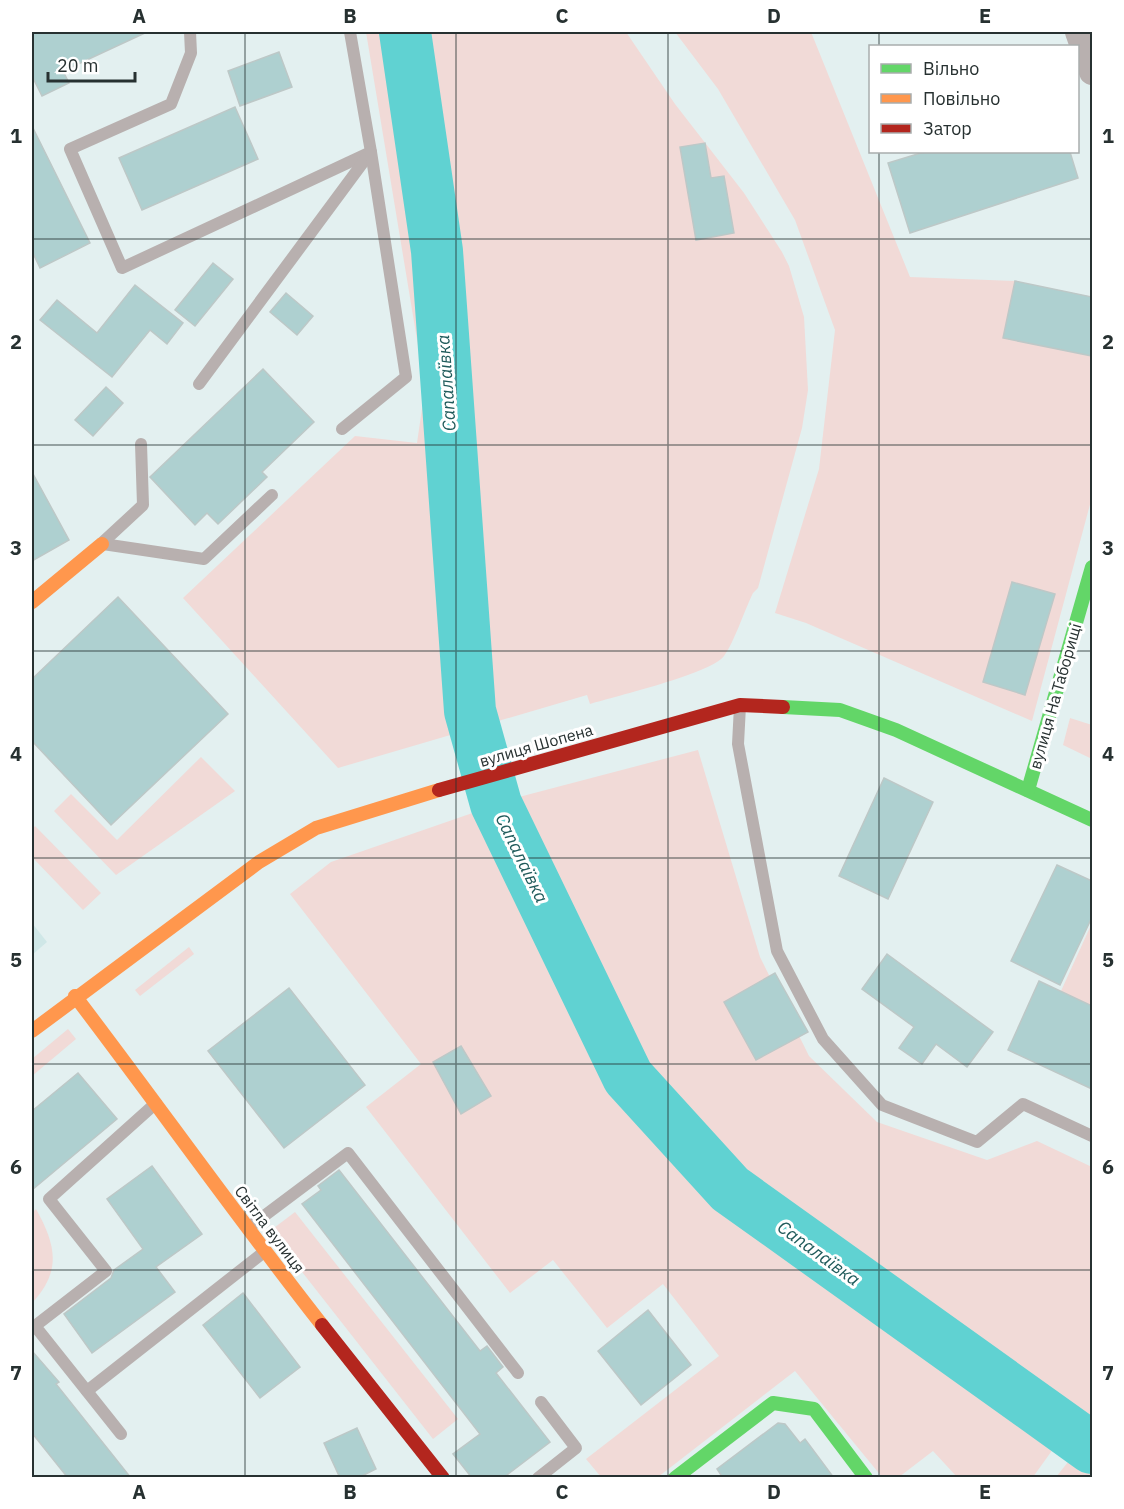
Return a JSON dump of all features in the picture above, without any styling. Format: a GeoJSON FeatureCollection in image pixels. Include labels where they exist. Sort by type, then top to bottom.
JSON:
{"type":"FeatureCollection","features":[{"type":"Feature","properties":{"kind":"street"},"geometry":{"type":"LineString","coordinates":[[1078,32],[1092,72]]}},
{"type":"Feature","properties":{"kind":"street"},"geometry":{"type":"LineString","coordinates":[[32,602],[102,544]]}},
{"type":"Feature","properties":{"kind":"street","name":"вулиця На Таборищі"},"geometry":{"type":"LineString","coordinates":[[1028,790],[1092,567]]}},
{"type":"Feature","properties":{"kind":"street","name":"вулиця Шопена"},"geometry":{"type":"LineString","coordinates":[[32,1030],[259,862],[316,828],[400,801],[740,705],[840,710],[896,730],[1092,820]]}},
{"type":"Feature","properties":{"kind":"street","name":"Світла вулиця"},"geometry":{"type":"LineString","coordinates":[[75,996],[157,1102],[247,1229],[443,1478]]}},
{"type":"Feature","properties":{"kind":"street"},"geometry":{"type":"LineString","coordinates":[[675,1478],[773,1403],[814,1409],[866,1478]]}},
{"type":"Feature","properties":{"kind":"lane"},"geometry":{"type":"LineString","coordinates":[[190,32],[191,53],[171,104],[70,149],[122,268],[371,152]]}},
{"type":"Feature","properties":{"kind":"lane"},"geometry":{"type":"LineString","coordinates":[[342,429],[406,377],[350,32]]}},
{"type":"Feature","properties":{"kind":"lane"},"geometry":{"type":"LineString","coordinates":[[199,384],[371,152]]}},
{"type":"Feature","properties":{"kind":"lane"},"geometry":{"type":"LineString","coordinates":[[102,544],[142,505],[141,444]]}},
{"type":"Feature","properties":{"kind":"lane"},"geometry":{"type":"LineString","coordinates":[[102,544],[204,559],[272,495]]}},
{"type":"Feature","properties":{"kind":"lane"},"geometry":{"type":"LineString","coordinates":[[740,705],[738,744],[777,951],[823,1039],[882,1105],[977,1142],[1023,1104],[1092,1136]]}},
{"type":"Feature","properties":{"kind":"lane"},"geometry":{"type":"LineString","coordinates":[[121,1434],[35,1326],[106,1271],[49,1199],[157,1102]]}},
{"type":"Feature","properties":{"kind":"lane"},"geometry":{"type":"LineString","coordinates":[[247,1229],[348,1153],[518,1373]]}},
{"type":"Feature","properties":{"kind":"lane"},"geometry":{"type":"LineString","coordinates":[[87,1391],[265,1251]]}},
{"type":"Feature","properties":{"kind":"lane"},"geometry":{"type":"LineString","coordinates":[[538,1478],[576,1448],[541,1402]]}},
{"type":"Feature","properties":{"kind":"shaded area"},"geometry":{"type":"Polygon","coordinates":[[[366,32],[626,32],[675,104],[744,193],[782,252],[789,266],[804,317],[808,390],[802,428],[758,588],[753,593],[732,643],[724,656],[701,670],[640,690],[590,704],[587,695],[338,768],[183,598],[355,436],[417,443],[425,388],[366,32]]]}},
{"type":"Feature","properties":{"kind":"shaded area"},"geometry":{"type":"Polygon","coordinates":[[[675,32],[811,32],[910,277],[1015,281],[1092,297],[1092,497],[1032,721],[806,623],[775,613],[819,469],[835,330],[795,220],[718,89],[675,32]]]}},
{"type":"Feature","properties":{"kind":"shaded area"},"geometry":{"type":"Polygon","coordinates":[[[1070,718],[1092,725],[1092,759],[1063,745],[1070,718]]]}},
{"type":"Feature","properties":{"kind":"shaded area"},"geometry":{"type":"Polygon","coordinates":[[[698,750],[760,957],[809,1056],[877,1122],[987,1160],[1037,1141],[1092,1167],[1092,1477],[1056,1477],[1072,1457],[1056,1445],[1033,1477],[957,1477],[933,1451],[899,1477],[882,1477],[795,1371],[658,1477],[601,1477],[586,1459],[719,1356],[663,1284],[607,1328],[553,1260],[510,1293],[366,1107],[421,1064],[290,894],[331,862],[519,797],[698,750]]]}},
{"type":"Feature","properties":{"kind":"shaded area"},"geometry":{"type":"Polygon","coordinates":[[[201,757],[235,791],[116,875],[54,811],[71,794],[117,840],[201,757]]]}},
{"type":"Feature","properties":{"kind":"shaded area"},"geometry":{"type":"Polygon","coordinates":[[[35,826],[101,893],[83,910],[32,857],[32,830],[35,826]]]}},
{"type":"Feature","properties":{"kind":"shaded area"},"geometry":{"type":"Polygon","coordinates":[[[32,923],[47,942],[32,955],[32,923]]]}},
{"type":"Feature","properties":{"kind":"shaded area"},"geometry":{"type":"Polygon","coordinates":[[[1092,923],[1092,1006],[1061,991],[1092,923]]]}},
{"type":"Feature","properties":{"kind":"shaded area"},"geometry":{"type":"Polygon","coordinates":[[[189,947],[194,954],[140,996],[135,990],[189,947]]]}},
{"type":"Feature","properties":{"kind":"shaded area"},"geometry":{"type":"Polygon","coordinates":[[[68,1029],[76,1039],[32,1076],[32,1059],[68,1029]]]}},
{"type":"Feature","properties":{"kind":"shaded area"},"geometry":{"type":"Polygon","coordinates":[[[36,1209],[48,1234],[53,1258],[48,1280],[32,1303],[32,1213],[36,1209]]]}},
{"type":"Feature","properties":{"kind":"shaded area"},"geometry":{"type":"Polygon","coordinates":[[[295,1212],[458,1419],[433,1439],[270,1231],[295,1212]]]}},
{"type":"Feature","properties":{"kind":"building"},"geometry":{"type":"Polygon","coordinates":[[[32,32],[147,32],[63,71],[69,83],[42,96],[32,76],[32,32]]]}},
{"type":"Feature","properties":{"kind":"building"},"geometry":{"type":"Polygon","coordinates":[[[279,52],[292,87],[240,106],[228,71],[279,52]]]}},
{"type":"Feature","properties":{"kind":"building"},"geometry":{"type":"Polygon","coordinates":[[[235,107],[258,159],[142,210],[119,158],[235,107]]]}},
{"type":"Feature","properties":{"kind":"building"},"geometry":{"type":"Polygon","coordinates":[[[32,126],[90,243],[40,268],[32,251],[32,126]]]}},
{"type":"Feature","properties":{"kind":"building"},"geometry":{"type":"Polygon","coordinates":[[[705,143],[711,178],[724,176],[734,233],[696,240],[680,147],[705,143]]]}},
{"type":"Feature","properties":{"kind":"building"},"geometry":{"type":"Polygon","coordinates":[[[921,153],[1070,153],[1078,178],[910,233],[888,163],[921,153]]]}},
{"type":"Feature","properties":{"kind":"building"},"geometry":{"type":"Polygon","coordinates":[[[213,263],[233,279],[195,326],[175,310],[213,263]]]}},
{"type":"Feature","properties":{"kind":"building"},"geometry":{"type":"Polygon","coordinates":[[[1015,281],[1092,297],[1092,356],[1003,338],[1015,281]]]}},
{"type":"Feature","properties":{"kind":"building"},"geometry":{"type":"Polygon","coordinates":[[[135,285],[183,323],[167,344],[150,330],[112,377],[40,320],[57,300],[97,333],[135,285]]]}},
{"type":"Feature","properties":{"kind":"building"},"geometry":{"type":"Polygon","coordinates":[[[286,293],[313,316],[297,335],[270,312],[286,293]]]}},
{"type":"Feature","properties":{"kind":"building"},"geometry":{"type":"Polygon","coordinates":[[[263,369],[314,422],[262,472],[267,477],[218,524],[207,513],[195,525],[150,477],[263,369]]]}},
{"type":"Feature","properties":{"kind":"building"},"geometry":{"type":"Polygon","coordinates":[[[106,387],[123,403],[93,436],[75,420],[106,387]]]}},
{"type":"Feature","properties":{"kind":"building"},"geometry":{"type":"Polygon","coordinates":[[[32,472],[69,540],[32,561],[32,472]]]}},
{"type":"Feature","properties":{"kind":"building"},"geometry":{"type":"Polygon","coordinates":[[[1012,582],[1055,594],[1025,695],[983,682],[1012,582]]]}},
{"type":"Feature","properties":{"kind":"building"},"geometry":{"type":"Polygon","coordinates":[[[118,597],[228,714],[111,825],[32,741],[32,679],[118,597]]]}},
{"type":"Feature","properties":{"kind":"building"},"geometry":{"type":"Polygon","coordinates":[[[884,778],[933,802],[888,899],[839,876],[884,778]]]}},
{"type":"Feature","properties":{"kind":"building"},"geometry":{"type":"Polygon","coordinates":[[[1057,865],[1092,881],[1092,917],[1060,985],[1011,961],[1057,865]]]}},
{"type":"Feature","properties":{"kind":"building"},"geometry":{"type":"Polygon","coordinates":[[[887,954],[993,1032],[967,1067],[936,1044],[922,1064],[899,1048],[914,1027],[862,989],[887,954]]]}},
{"type":"Feature","properties":{"kind":"building"},"geometry":{"type":"Polygon","coordinates":[[[775,973],[808,1032],[756,1060],[724,1002],[775,973]]]}},
{"type":"Feature","properties":{"kind":"building"},"geometry":{"type":"Polygon","coordinates":[[[1039,981],[1092,1006],[1092,1089],[1008,1050],[1039,981]]]}},
{"type":"Feature","properties":{"kind":"building"},"geometry":{"type":"Polygon","coordinates":[[[289,988],[365,1085],[284,1148],[208,1051],[289,988]]]}},
{"type":"Feature","properties":{"kind":"building"},"geometry":{"type":"Polygon","coordinates":[[[461,1046],[491,1096],[461,1114],[433,1062],[461,1046]]]}},
{"type":"Feature","properties":{"kind":"building"},"geometry":{"type":"Polygon","coordinates":[[[78,1073],[117,1119],[32,1190],[32,1111],[78,1073]]]}},
{"type":"Feature","properties":{"kind":"building"},"geometry":{"type":"Polygon","coordinates":[[[152,1166],[202,1234],[156,1267],[175,1292],[92,1353],[64,1314],[111,1278],[114,1270],[143,1249],[107,1199],[152,1166]]]}},
{"type":"Feature","properties":{"kind":"building"},"geometry":{"type":"Polygon","coordinates":[[[339,1170],[480,1351],[487,1346],[503,1367],[496,1373],[550,1442],[503,1478],[472,1478],[453,1454],[480,1434],[302,1204],[321,1190],[318,1186],[339,1170]]]}},
{"type":"Feature","properties":{"kind":"building"},"geometry":{"type":"Polygon","coordinates":[[[243,1293],[300,1367],[260,1398],[203,1325],[243,1293]]]}},
{"type":"Feature","properties":{"kind":"building"},"geometry":{"type":"Polygon","coordinates":[[[648,1310],[691,1365],[641,1405],[598,1351],[648,1310]]]}},
{"type":"Feature","properties":{"kind":"building"},"geometry":{"type":"Polygon","coordinates":[[[32,1351],[59,1382],[56,1384],[131,1478],[68,1478],[32,1433],[32,1351]]]}},
{"type":"Feature","properties":{"kind":"building"},"geometry":{"type":"Polygon","coordinates":[[[778,1423],[785,1424],[800,1443],[805,1439],[834,1478],[723,1478],[717,1469],[778,1423]]]}},
{"type":"Feature","properties":{"kind":"building"},"geometry":{"type":"Polygon","coordinates":[[[357,1428],[376,1469],[358,1478],[340,1478],[324,1443],[357,1428]]]}},
{"type":"Feature","properties":{"kind":"waterway","name":"Сапалаївка"},"geometry":{"type":"LineString","coordinates":[[405,32],[437,251],[470,711],[496,804],[628,1077],[730,1189],[1092,1448]]}},
{"type":"Feature","properties":{"kind":"traffic: fast"},"geometry":{"type":"LineString","coordinates":[[1028,790],[1092,567]]}},
{"type":"Feature","properties":{"kind":"traffic: fast"},"geometry":{"type":"LineString","coordinates":[[783,707],[840,710],[896,730],[1092,820]]}},
{"type":"Feature","properties":{"kind":"traffic: fast"},"geometry":{"type":"LineString","coordinates":[[675,1478],[773,1403],[814,1409],[866,1478]]}},
{"type":"Feature","properties":{"kind":"traffic: slow"},"geometry":{"type":"LineString","coordinates":[[32,602],[102,544]]}},
{"type":"Feature","properties":{"kind":"traffic: slow"},"geometry":{"type":"LineString","coordinates":[[32,1031],[259,862],[316,828],[439,790]]}},
{"type":"Feature","properties":{"kind":"traffic: slow"},"geometry":{"type":"LineString","coordinates":[[75,996],[322,1325]]}},
{"type":"Feature","properties":{"kind":"traffic: jam"},"geometry":{"type":"LineString","coordinates":[[439,790],[740,705],[783,707]]}},
{"type":"Feature","properties":{"kind":"traffic: jam"},"geometry":{"type":"LineString","coordinates":[[322,1325],[443,1478]]}}]}
